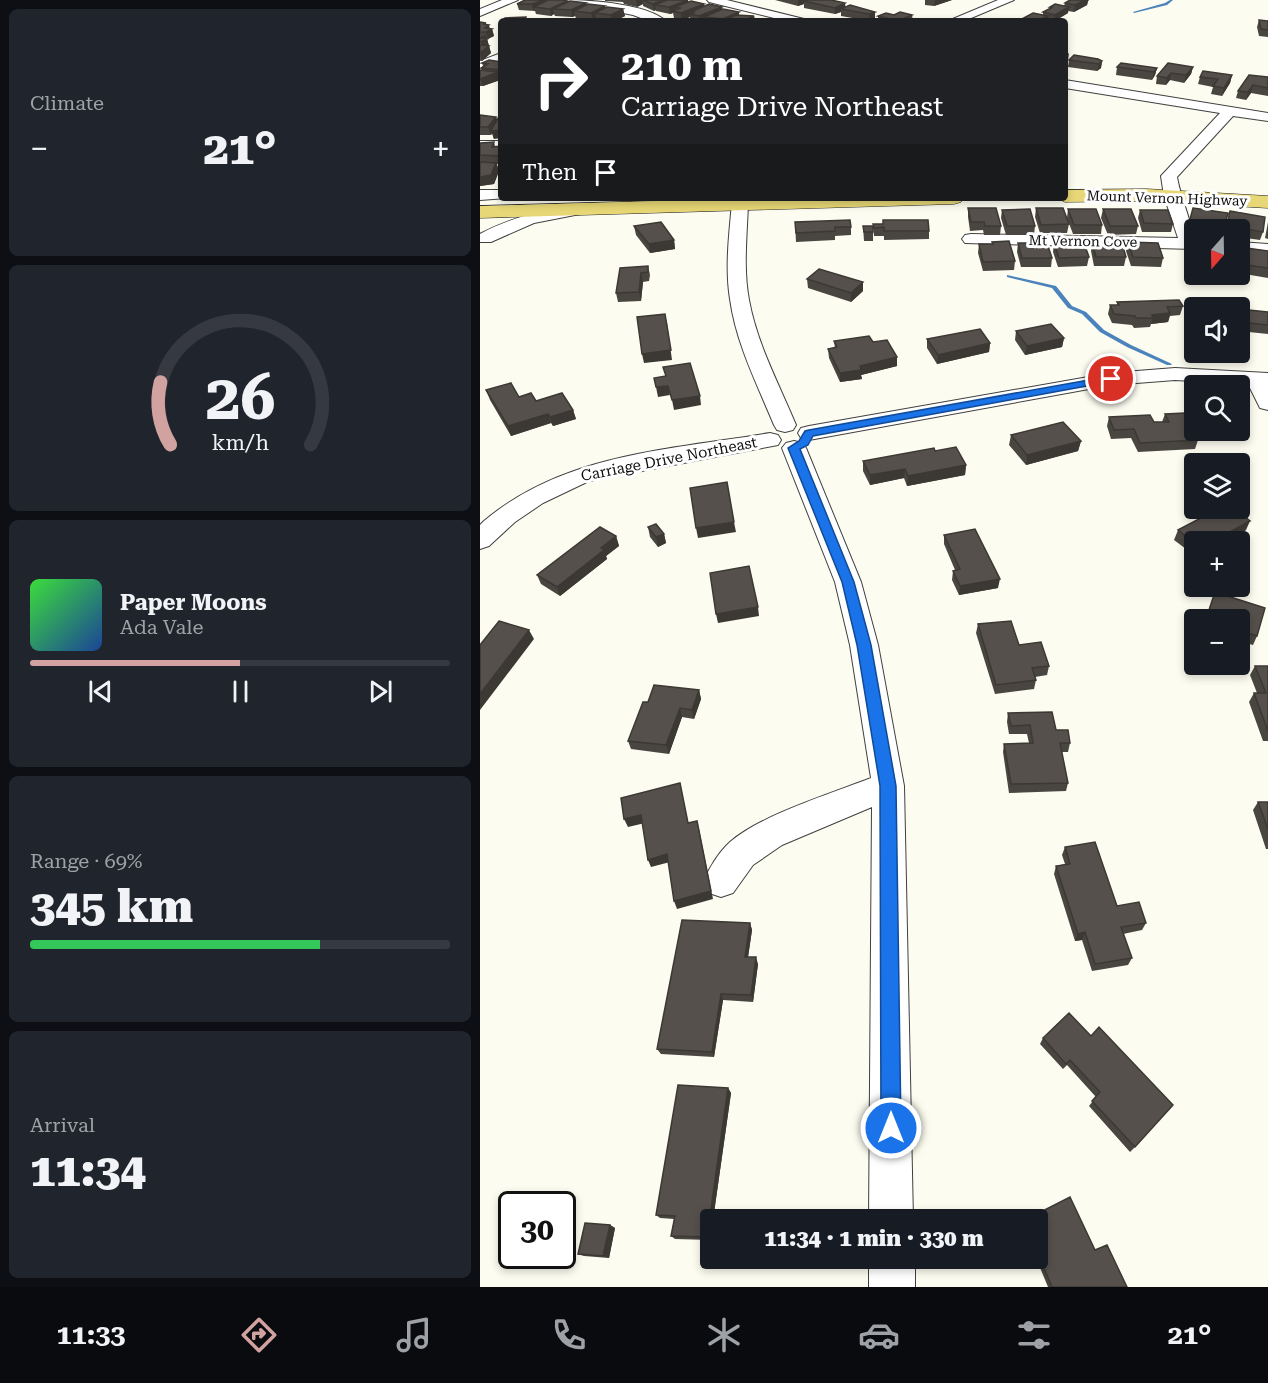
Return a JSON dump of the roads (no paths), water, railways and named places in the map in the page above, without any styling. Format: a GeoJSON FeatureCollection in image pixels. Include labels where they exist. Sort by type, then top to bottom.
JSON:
{"type":"FeatureCollection","features":[{"type":"Feature","properties":{"kind":"main road","name":"Mount Vernon Highway"},"geometry":{"type":"LineString","coordinates":[[1068,196],[1172,196],[1268,202]]}},
{"type":"Feature","properties":{"kind":"main road"},"geometry":{"type":"LineString","coordinates":[[492,206],[585,208],[756,201]]}},
{"type":"Feature","properties":{"kind":"street"},"geometry":{"type":"LineString","coordinates":[[480,13],[512,0]]}},
{"type":"Feature","properties":{"kind":"street"},"geometry":{"type":"LineString","coordinates":[[572,0],[636,12],[652,18]]}},
{"type":"Feature","properties":{"kind":"street"},"geometry":{"type":"LineString","coordinates":[[713,0],[788,18]]}},
{"type":"Feature","properties":{"kind":"street"},"geometry":{"type":"LineString","coordinates":[[962,18],[1008,0]]}},
{"type":"Feature","properties":{"kind":"street"},"geometry":{"type":"LineString","coordinates":[[480,66],[498,58]]}},
{"type":"Feature","properties":{"kind":"street"},"geometry":{"type":"LineString","coordinates":[[1068,84],[1268,117]]}},
{"type":"Feature","properties":{"kind":"street"},"geometry":{"type":"LineString","coordinates":[[1184,226],[1172,196],[1169,176],[1230,111]]}},
{"type":"Feature","properties":{"kind":"street"},"geometry":{"type":"LineString","coordinates":[[480,145],[498,145]]}},
{"type":"Feature","properties":{"kind":"street"},"geometry":{"type":"LineString","coordinates":[[480,195],[492,206],[483,243]]}},
{"type":"Feature","properties":{"kind":"street"},"geometry":{"type":"LineString","coordinates":[[740,203],[736,267],[739,301],[749,334],[848,582],[864,645],[888,786],[891,1209]]}},
{"type":"Feature","properties":{"kind":"street"},"geometry":{"type":"LineString","coordinates":[[483,243],[511,224],[533,217],[585,208]]}},
{"type":"Feature","properties":{"kind":"street","name":"Mt Vernon Cove"},"geometry":{"type":"LineString","coordinates":[[971,239],[1184,243]]}},
{"type":"Feature","properties":{"kind":"street"},"geometry":{"type":"LineString","coordinates":[[1250,248],[1268,249]]}},
{"type":"Feature","properties":{"kind":"street","name":"Carriage Drive Northeast"},"geometry":{"type":"LineString","coordinates":[[480,540],[513,510],[550,487],[597,470],[1111,379],[1175,374],[1261,378]]}},
{"type":"Feature","properties":{"kind":"street"},"geometry":{"type":"LineString","coordinates":[[1261,378],[1268,403]]}},
{"type":"Feature","properties":{"kind":"street"},"geometry":{"type":"LineString","coordinates":[[721,882],[741,854],[770,834],[888,786]]}},
{"type":"Feature","properties":{"kind":"street"},"geometry":{"type":"LineString","coordinates":[[892,1269],[892,1287]]}},
{"type":"Feature","properties":{"kind":"waterway"},"geometry":{"type":"LineString","coordinates":[[1134,12],[1166,4],[1172,0]]}},
{"type":"Feature","properties":{"kind":"waterway"},"geometry":{"type":"LineString","coordinates":[[1009,276],[1054,287],[1070,307],[1084,313],[1102,331],[1169,364]]}}]}
